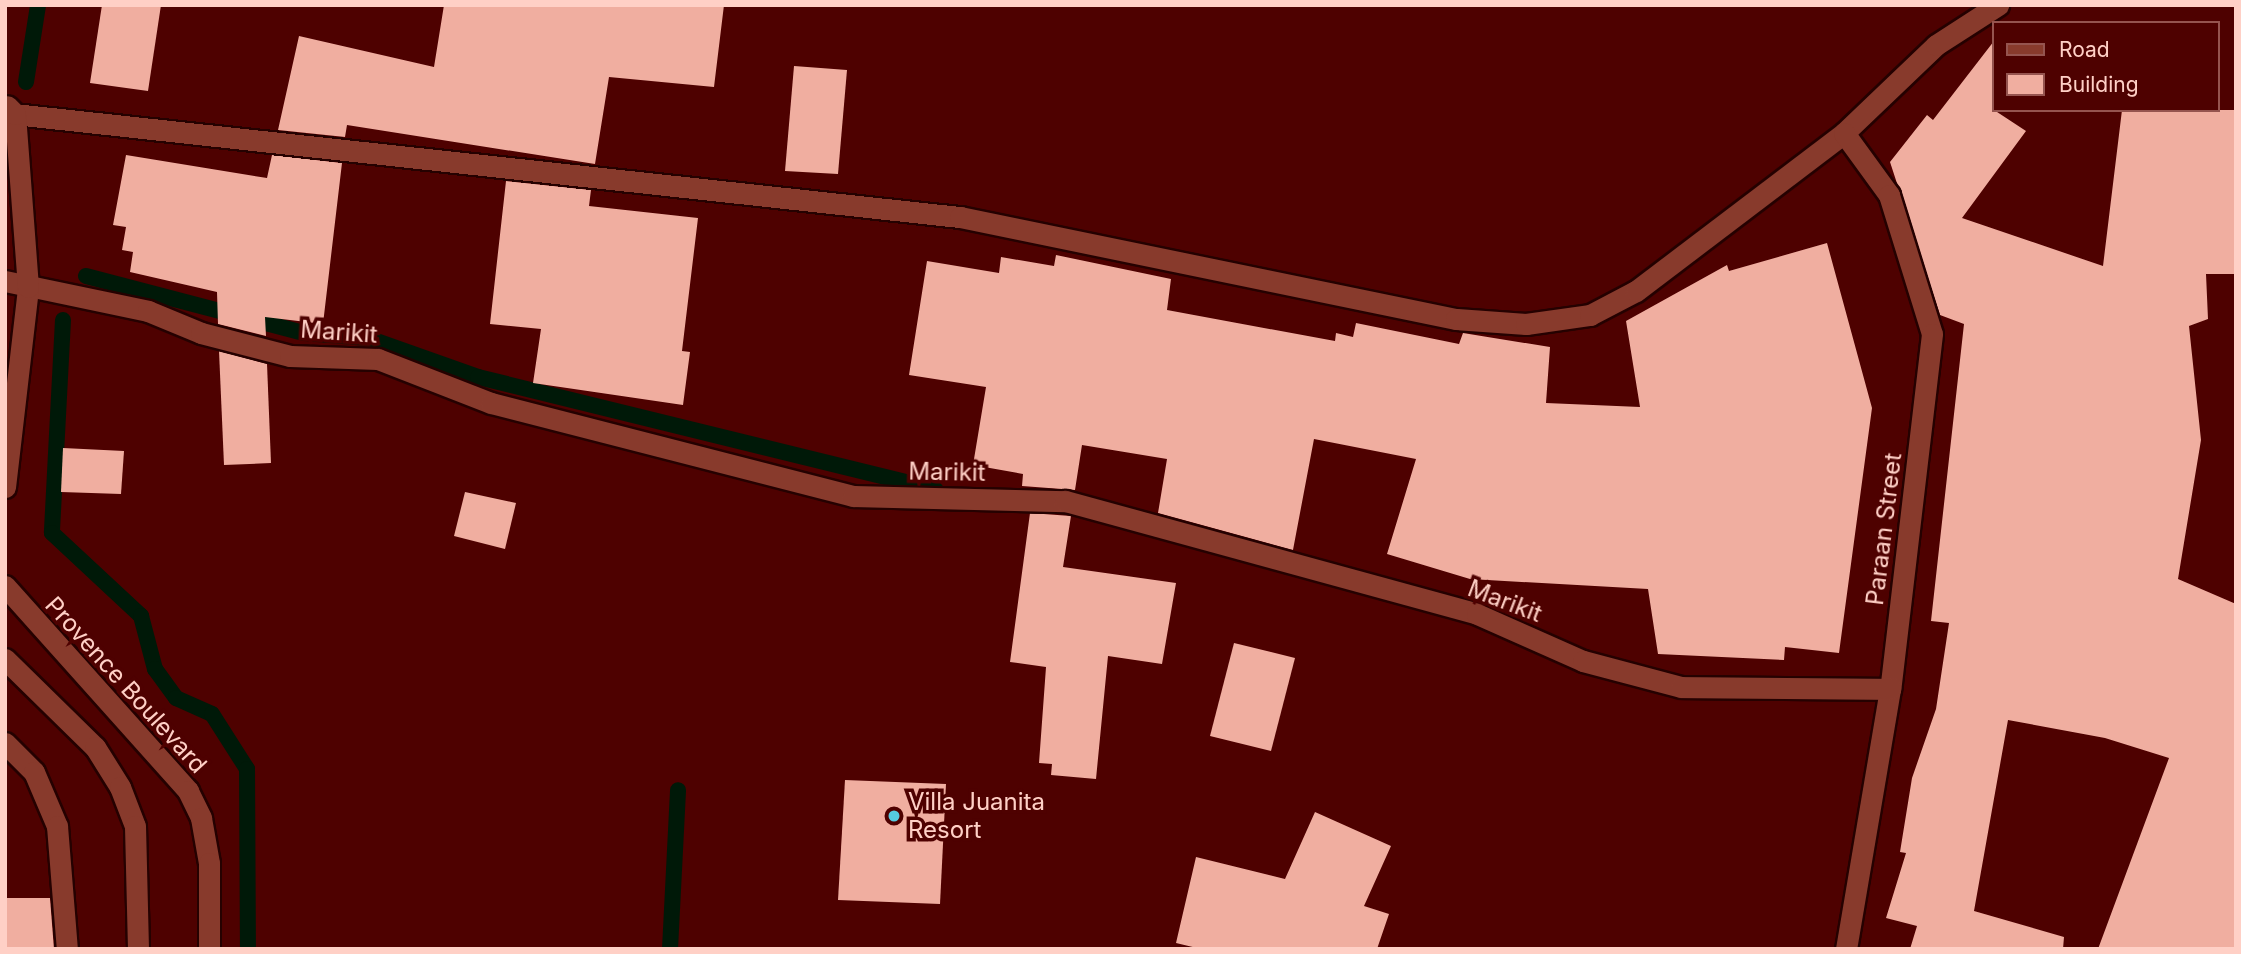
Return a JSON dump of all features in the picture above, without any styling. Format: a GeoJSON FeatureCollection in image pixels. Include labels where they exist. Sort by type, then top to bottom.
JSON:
{"type":"FeatureCollection","features":[{"type":"Feature","properties":{"kind":"street"},"geometry":{"type":"LineString","coordinates":[[5,487],[28,287],[8,110],[960,217],[1456,319],[1525,324],[1591,315],[1636,291],[1844,133],[1914,62],[1998,5]]}},
{"type":"Feature","properties":{"kind":"street","name":"Paraan Street"},"geometry":{"type":"LineString","coordinates":[[1844,133],[1889,195],[1932,334],[1890,689],[1846,949]]}},
{"type":"Feature","properties":{"kind":"street","name":"Marikit"},"geometry":{"type":"LineString","coordinates":[[5,281],[148,311],[201,333],[290,356],[378,359],[491,403],[853,496],[1065,501],[1477,614],[1583,662],[1681,687],[1890,689]]}},
{"type":"Feature","properties":{"kind":"street","name":"Provence Boulevard"},"geometry":{"type":"LineString","coordinates":[[5,586],[188,791],[201,818],[209,863],[209,949]]}},
{"type":"Feature","properties":{"kind":"street"},"geometry":{"type":"LineString","coordinates":[[5,659],[95,747],[120,787],[135,826],[138,949]]}},
{"type":"Feature","properties":{"kind":"street"},"geometry":{"type":"LineString","coordinates":[[5,743],[34,772],[57,826],[67,949]]}},
{"type":"Feature","properties":{"kind":"building"},"geometry":{"type":"Polygon","coordinates":[[[102,5],[161,5],[148,91],[90,83],[102,5]]]}},
{"type":"Feature","properties":{"kind":"building"},"geometry":{"type":"Polygon","coordinates":[[[444,5],[724,5],[714,87],[609,77],[595,164],[347,125],[345,137],[278,130],[299,36],[434,67],[444,5]]]}},
{"type":"Feature","properties":{"kind":"building"},"geometry":{"type":"Polygon","coordinates":[[[1993,42],[1993,112],[2026,131],[1962,218],[2103,266],[2122,112],[2236,110],[2236,274],[2206,274],[2208,319],[2189,326],[2201,440],[2178,579],[2236,604],[2236,949],[2098,949],[2169,758],[2105,738],[2008,720],[1974,911],[2064,937],[2063,949],[1910,949],[1917,926],[1886,918],[1906,853],[1900,852],[1912,778],[1936,709],[1949,623],[1931,621],[1964,324],[1940,315],[1890,162],[1927,115],[1933,120],[1993,42]]]}},
{"type":"Feature","properties":{"kind":"building"},"geometry":{"type":"Polygon","coordinates":[[[794,66],[847,70],[838,174],[785,171],[794,66]]]}},
{"type":"Feature","properties":{"kind":"building"},"geometry":{"type":"Polygon","coordinates":[[[126,155],[267,178],[272,155],[342,163],[323,324],[265,317],[266,336],[218,324],[217,292],[130,272],[133,252],[122,250],[126,227],[113,225],[126,155]]]}},
{"type":"Feature","properties":{"kind":"building"},"geometry":{"type":"Polygon","coordinates":[[[506,181],[591,190],[589,206],[698,218],[682,351],[690,352],[683,405],[533,383],[541,329],[490,324],[506,181]]]}},
{"type":"Feature","properties":{"kind":"building"},"geometry":{"type":"Polygon","coordinates":[[[1827,243],[1872,408],[1839,653],[1785,647],[1784,660],[1658,654],[1648,589],[1470,579],[1387,554],[1416,459],[1314,439],[1293,550],[1158,513],[1167,459],[1082,445],[1075,490],[1022,486],[1023,474],[973,465],[986,387],[909,375],[927,261],[999,273],[1001,257],[1054,266],[1056,255],[1171,279],[1167,310],[1335,341],[1336,333],[1353,337],[1356,323],[1459,344],[1463,333],[1550,347],[1546,403],[1640,407],[1626,321],[1727,265],[1729,271],[1827,243]]]}},
{"type":"Feature","properties":{"kind":"building"},"geometry":{"type":"Polygon","coordinates":[[[219,351],[267,364],[271,463],[224,465],[219,351]]]}},
{"type":"Feature","properties":{"kind":"building"},"geometry":{"type":"Polygon","coordinates":[[[63,448],[124,451],[121,494],[61,492],[63,448]]]}},
{"type":"Feature","properties":{"kind":"building"},"geometry":{"type":"Polygon","coordinates":[[[465,492],[516,503],[505,549],[454,536],[465,492]]]}},
{"type":"Feature","properties":{"kind":"building"},"geometry":{"type":"Polygon","coordinates":[[[1030,513],[1071,516],[1063,567],[1176,583],[1162,664],[1108,656],[1096,779],[1051,775],[1052,764],[1039,763],[1046,667],[1010,662],[1030,513]]]}},
{"type":"Feature","properties":{"kind":"building"},"geometry":{"type":"Polygon","coordinates":[[[1234,643],[1295,658],[1271,751],[1210,736],[1234,643]]]}},
{"type":"Feature","properties":{"kind":"building"},"geometry":{"type":"Polygon","coordinates":[[[845,780],[946,784],[940,904],[838,900],[845,780]]]}},
{"type":"Feature","properties":{"kind":"building"},"geometry":{"type":"Polygon","coordinates":[[[1315,812],[1391,846],[1364,906],[1389,914],[1377,949],[1201,949],[1176,943],[1196,857],[1285,879],[1315,812]]]}},
{"type":"Feature","properties":{"kind":"building"},"geometry":{"type":"Polygon","coordinates":[[[5,898],[50,898],[54,949],[5,949],[5,898]]]}},
{"type":"Feature","properties":{"kind":"waterway"},"geometry":{"type":"LineString","coordinates":[[26,82],[38,5]]}},
{"type":"Feature","properties":{"kind":"waterway"},"geometry":{"type":"LineString","coordinates":[[86,276],[304,333],[368,338],[478,377],[935,489]]}},
{"type":"Feature","properties":{"kind":"waterway"},"geometry":{"type":"LineString","coordinates":[[63,320],[52,533],[141,616],[155,669],[176,698],[212,714],[247,769],[248,949]]}},
{"type":"Feature","properties":{"kind":"waterway"},"geometry":{"type":"LineString","coordinates":[[670,949],[678,790]]}},
{"type":"Feature","properties":{"kind":"place","name":"Villa Juanita Resort"},"geometry":{"type":"Point","coordinates":[894,816]}}]}
